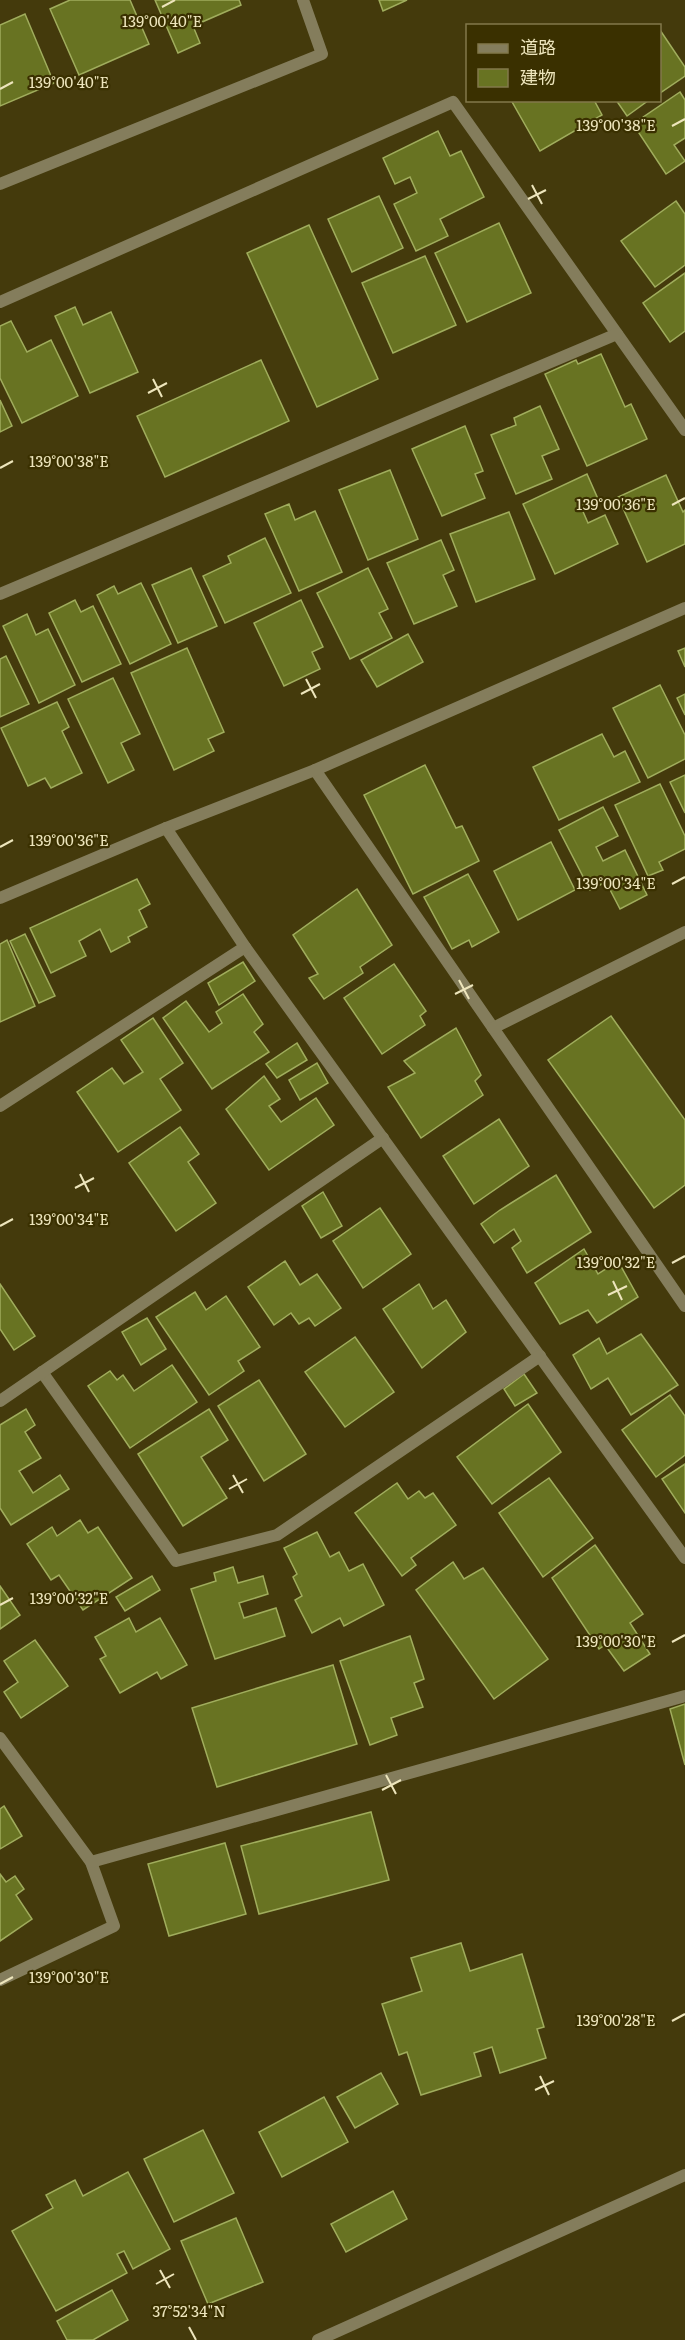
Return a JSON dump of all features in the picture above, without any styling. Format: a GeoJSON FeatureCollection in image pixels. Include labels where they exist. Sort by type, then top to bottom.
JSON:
{"type":"FeatureCollection","features":[{"type":"Feature","properties":{"kind":"street"},"geometry":{"type":"LineString","coordinates":[[0,184],[321,54],[303,0]]}},
{"type":"Feature","properties":{"kind":"street"},"geometry":{"type":"LineString","coordinates":[[0,302],[453,102],[685,430]]}},
{"type":"Feature","properties":{"kind":"street"},"geometry":{"type":"LineString","coordinates":[[0,594],[617,334]]}},
{"type":"Feature","properties":{"kind":"street"},"geometry":{"type":"LineString","coordinates":[[0,898],[166,828],[315,770],[685,608]]}},
{"type":"Feature","properties":{"kind":"street"},"geometry":{"type":"LineString","coordinates":[[315,770],[685,1306]]}},
{"type":"Feature","properties":{"kind":"street"},"geometry":{"type":"LineString","coordinates":[[166,828],[245,947],[685,1558]]}},
{"type":"Feature","properties":{"kind":"street"},"geometry":{"type":"LineString","coordinates":[[493,1028],[685,932]]}},
{"type":"Feature","properties":{"kind":"street"},"geometry":{"type":"LineString","coordinates":[[0,1106],[245,947]]}},
{"type":"Feature","properties":{"kind":"street"},"geometry":{"type":"LineString","coordinates":[[0,1401],[383,1138]]}},
{"type":"Feature","properties":{"kind":"street"},"geometry":{"type":"LineString","coordinates":[[42,1372],[176,1560],[277,1535],[540,1356]]}},
{"type":"Feature","properties":{"kind":"street"},"geometry":{"type":"LineString","coordinates":[[91,1862],[685,1696]]}},
{"type":"Feature","properties":{"kind":"street"},"geometry":{"type":"LineString","coordinates":[[0,1738],[91,1862],[114,1926],[0,1980]]}},
{"type":"Feature","properties":{"kind":"street"},"geometry":{"type":"LineString","coordinates":[[318,2340],[685,2175]]}},
{"type":"Feature","properties":{"kind":"building"},"geometry":{"type":"Polygon","coordinates":[[[70,0],[130,0],[149,44],[79,75],[50,9],[70,0]]]}},
{"type":"Feature","properties":{"kind":"building"},"geometry":{"type":"Polygon","coordinates":[[[155,0],[239,0],[241,5],[193,26],[200,43],[178,53],[155,0]]]}},
{"type":"Feature","properties":{"kind":"building"},"geometry":{"type":"Polygon","coordinates":[[[379,0],[407,0],[383,11],[379,0]]]}},
{"type":"Feature","properties":{"kind":"building"},"geometry":{"type":"Polygon","coordinates":[[[25,14],[54,83],[0,106],[0,25],[25,14]]]}},
{"type":"Feature","properties":{"kind":"building"},"geometry":{"type":"Polygon","coordinates":[[[661,31],[685,67],[685,76],[661,92],[661,31]]]}},
{"type":"Feature","properties":{"kind":"building"},"geometry":{"type":"Polygon","coordinates":[[[680,92],[685,100],[685,138],[674,145],[685,161],[666,174],[633,124],[680,92]]]}},
{"type":"Feature","properties":{"kind":"building"},"geometry":{"type":"Polygon","coordinates":[[[512,102],[595,102],[602,115],[540,151],[512,102]]]}},
{"type":"Feature","properties":{"kind":"building"},"geometry":{"type":"Polygon","coordinates":[[[617,102],[646,102],[627,116],[617,102]]]}},
{"type":"Feature","properties":{"kind":"building"},"geometry":{"type":"Polygon","coordinates":[[[438,131],[450,156],[461,151],[484,197],[440,219],[448,236],[416,251],[394,204],[417,193],[410,177],[395,184],[383,158],[438,131]]]}},
{"type":"Feature","properties":{"kind":"building"},"geometry":{"type":"Polygon","coordinates":[[[379,196],[403,248],[352,272],[328,219],[379,196]]]}},
{"type":"Feature","properties":{"kind":"building"},"geometry":{"type":"Polygon","coordinates":[[[676,201],[685,214],[685,265],[655,287],[621,241],[676,201]]]}},
{"type":"Feature","properties":{"kind":"building"},"geometry":{"type":"Polygon","coordinates":[[[499,223],[531,293],[467,322],[435,253],[499,223]]]}},
{"type":"Feature","properties":{"kind":"building"},"geometry":{"type":"Polygon","coordinates":[[[309,225],[378,379],[317,407],[247,253],[309,225]]]}},
{"type":"Feature","properties":{"kind":"building"},"geometry":{"type":"Polygon","coordinates":[[[425,256],[456,325],[393,353],[362,283],[425,256]]]}},
{"type":"Feature","properties":{"kind":"building"},"geometry":{"type":"Polygon","coordinates":[[[685,273],[685,331],[670,342],[643,303],[685,273]]]}},
{"type":"Feature","properties":{"kind":"building"},"geometry":{"type":"Polygon","coordinates":[[[75,307],[83,325],[111,312],[138,372],[90,393],[55,316],[75,307]]]}},
{"type":"Feature","properties":{"kind":"building"},"geometry":{"type":"Polygon","coordinates":[[[11,321],[27,352],[51,340],[78,396],[22,423],[0,378],[0,326],[11,321]]]}},
{"type":"Feature","properties":{"kind":"building"},"geometry":{"type":"Polygon","coordinates":[[[601,354],[625,407],[631,404],[647,439],[587,466],[545,374],[576,360],[578,364],[601,354]]]}},
{"type":"Feature","properties":{"kind":"building"},"geometry":{"type":"Polygon","coordinates":[[[261,360],[289,421],[165,477],[137,416],[261,360]]]}},
{"type":"Feature","properties":{"kind":"building"},"geometry":{"type":"Polygon","coordinates":[[[0,400],[12,426],[0,432],[0,400]]]}},
{"type":"Feature","properties":{"kind":"building"},"geometry":{"type":"Polygon","coordinates":[[[540,406],[559,449],[542,456],[552,479],[516,494],[491,435],[516,425],[514,418],[540,406]]]}},
{"type":"Feature","properties":{"kind":"building"},"geometry":{"type":"Polygon","coordinates":[[[465,426],[483,471],[475,474],[485,498],[442,516],[412,449],[465,426]]]}},
{"type":"Feature","properties":{"kind":"building"},"geometry":{"type":"Polygon","coordinates":[[[390,470],[418,539],[368,560],[339,490],[390,470]]]}},
{"type":"Feature","properties":{"kind":"building"},"geometry":{"type":"Polygon","coordinates":[[[587,474],[598,499],[581,507],[588,523],[605,515],[618,544],[555,574],[523,504],[587,474]]]}},
{"type":"Feature","properties":{"kind":"building"},"geometry":{"type":"Polygon","coordinates":[[[666,475],[683,512],[685,510],[685,544],[647,562],[618,497],[666,475]]]}},
{"type":"Feature","properties":{"kind":"building"},"geometry":{"type":"Polygon","coordinates":[[[289,504],[295,520],[315,511],[342,572],[299,591],[265,514],[289,504]]]}},
{"type":"Feature","properties":{"kind":"building"},"geometry":{"type":"Polygon","coordinates":[[[509,512],[535,579],[476,602],[450,534],[509,512]]]}},
{"type":"Feature","properties":{"kind":"building"},"geometry":{"type":"Polygon","coordinates":[[[265,538],[291,593],[225,623],[203,576],[231,563],[228,556],[265,538]]]}},
{"type":"Feature","properties":{"kind":"building"},"geometry":{"type":"Polygon","coordinates":[[[441,540],[454,570],[443,575],[457,606],[414,624],[387,563],[441,540]]]}},
{"type":"Feature","properties":{"kind":"building"},"geometry":{"type":"Polygon","coordinates":[[[191,568],[217,626],[178,643],[152,585],[191,568]]]}},
{"type":"Feature","properties":{"kind":"building"},"geometry":{"type":"Polygon","coordinates":[[[368,568],[388,609],[379,613],[392,638],[350,659],[317,593],[368,568]]]}},
{"type":"Feature","properties":{"kind":"building"},"geometry":{"type":"Polygon","coordinates":[[[141,583],[171,644],[130,664],[97,595],[114,586],[118,594],[141,583]]]}},
{"type":"Feature","properties":{"kind":"building"},"geometry":{"type":"Polygon","coordinates":[[[75,600],[81,612],[93,606],[121,664],[82,682],[49,613],[75,600]]]}},
{"type":"Feature","properties":{"kind":"building"},"geometry":{"type":"Polygon","coordinates":[[[301,600],[323,647],[312,652],[320,669],[284,686],[254,623],[301,600]]]}},
{"type":"Feature","properties":{"kind":"building"},"geometry":{"type":"Polygon","coordinates":[[[27,614],[36,635],[48,629],[75,685],[39,703],[3,626],[27,614]]]}},
{"type":"Feature","properties":{"kind":"building"},"geometry":{"type":"Polygon","coordinates":[[[408,634],[423,662],[377,687],[361,660],[408,634]]]}},
{"type":"Feature","properties":{"kind":"building"},"geometry":{"type":"Polygon","coordinates":[[[187,648],[224,732],[208,739],[214,751],[174,770],[131,673],[187,648]]]}},
{"type":"Feature","properties":{"kind":"building"},"geometry":{"type":"Polygon","coordinates":[[[685,648],[685,667],[678,651],[685,648]]]}},
{"type":"Feature","properties":{"kind":"building"},"geometry":{"type":"Polygon","coordinates":[[[6,656],[29,704],[0,717],[0,659],[6,656]]]}},
{"type":"Feature","properties":{"kind":"building"},"geometry":{"type":"Polygon","coordinates":[[[113,678],[140,734],[121,743],[134,770],[108,783],[68,699],[113,678]]]}},
{"type":"Feature","properties":{"kind":"building"},"geometry":{"type":"Polygon","coordinates":[[[660,685],[685,735],[685,759],[648,778],[613,708],[660,685]]]}},
{"type":"Feature","properties":{"kind":"building"},"geometry":{"type":"Polygon","coordinates":[[[685,694],[685,715],[677,698],[685,694]]]}},
{"type":"Feature","properties":{"kind":"building"},"geometry":{"type":"Polygon","coordinates":[[[57,702],[69,727],[62,731],[82,773],[51,788],[45,778],[28,786],[1,728],[57,702]]]}},
{"type":"Feature","properties":{"kind":"building"},"geometry":{"type":"Polygon","coordinates":[[[602,734],[614,757],[625,751],[640,782],[559,820],[533,767],[602,734]]]}},
{"type":"Feature","properties":{"kind":"building"},"geometry":{"type":"Polygon","coordinates":[[[425,765],[456,828],[462,826],[479,861],[413,894],[364,795],[425,765]]]}},
{"type":"Feature","properties":{"kind":"building"},"geometry":{"type":"Polygon","coordinates":[[[685,775],[685,813],[670,782],[685,775]]]}},
{"type":"Feature","properties":{"kind":"building"},"geometry":{"type":"Polygon","coordinates":[[[660,784],[685,836],[685,849],[659,862],[663,870],[648,876],[615,805],[660,784]]]}},
{"type":"Feature","properties":{"kind":"building"},"geometry":{"type":"Polygon","coordinates":[[[603,807],[618,836],[596,847],[603,861],[625,850],[647,895],[620,909],[606,882],[590,890],[559,830],[603,807]]]}},
{"type":"Feature","properties":{"kind":"building"},"geometry":{"type":"Polygon","coordinates":[[[551,842],[575,890],[518,920],[494,871],[551,842]]]}},
{"type":"Feature","properties":{"kind":"building"},"geometry":{"type":"Polygon","coordinates":[[[468,874],[499,932],[472,947],[469,940],[452,949],[424,897],[468,874]]]}},
{"type":"Feature","properties":{"kind":"building"},"geometry":{"type":"Polygon","coordinates":[[[137,879],[150,904],[139,910],[147,927],[128,937],[130,942],[111,952],[100,929],[79,941],[86,956],[51,973],[30,928],[137,879]]]}},
{"type":"Feature","properties":{"kind":"building"},"geometry":{"type":"Polygon","coordinates":[[[357,889],[392,945],[360,967],[363,973],[324,999],[309,978],[318,974],[293,935],[357,889]]]}},
{"type":"Feature","properties":{"kind":"building"},"geometry":{"type":"Polygon","coordinates":[[[25,934],[55,996],[39,1003],[10,941],[25,934]]]}},
{"type":"Feature","properties":{"kind":"building"},"geometry":{"type":"Polygon","coordinates":[[[7,940],[35,1006],[0,1022],[0,944],[7,940]]]}},
{"type":"Feature","properties":{"kind":"building"},"geometry":{"type":"Polygon","coordinates":[[[243,962],[255,981],[219,1005],[208,983],[243,962]]]}},
{"type":"Feature","properties":{"kind":"building"},"geometry":{"type":"Polygon","coordinates":[[[394,964],[426,1011],[420,1016],[425,1025],[382,1054],[344,998],[394,964]]]}},
{"type":"Feature","properties":{"kind":"building"},"geometry":{"type":"Polygon","coordinates":[[[243,994],[263,1024],[254,1032],[269,1052],[212,1089],[163,1018],[186,1001],[209,1032],[222,1023],[216,1012],[243,994]]]}},
{"type":"Feature","properties":{"kind":"building"},"geometry":{"type":"Polygon","coordinates":[[[611,1016],[685,1120],[685,1185],[654,1208],[548,1060],[611,1016]]]}},
{"type":"Feature","properties":{"kind":"building"},"geometry":{"type":"Polygon","coordinates":[[[153,1018],[183,1063],[160,1079],[181,1110],[118,1152],[77,1092],[112,1068],[124,1084],[143,1072],[121,1040],[153,1018]]]}},
{"type":"Feature","properties":{"kind":"building"},"geometry":{"type":"Polygon","coordinates":[[[456,1028],[481,1075],[475,1081],[483,1095],[421,1138],[388,1087],[415,1073],[404,1061],[456,1028]]]}},
{"type":"Feature","properties":{"kind":"building"},"geometry":{"type":"Polygon","coordinates":[[[297,1043],[307,1060],[277,1078],[266,1064],[297,1043]]]}},
{"type":"Feature","properties":{"kind":"building"},"geometry":{"type":"Polygon","coordinates":[[[317,1063],[328,1083],[300,1100],[289,1080],[317,1063]]]}},
{"type":"Feature","properties":{"kind":"building"},"geometry":{"type":"Polygon","coordinates":[[[264,1076],[280,1099],[269,1106],[281,1122],[316,1098],[334,1125],[269,1170],[226,1109],[264,1076]]]}},
{"type":"Feature","properties":{"kind":"building"},"geometry":{"type":"Polygon","coordinates":[[[499,1119],[529,1166],[474,1204],[443,1156],[499,1119]]]}},
{"type":"Feature","properties":{"kind":"building"},"geometry":{"type":"Polygon","coordinates":[[[180,1127],[199,1154],[188,1162],[216,1203],[176,1231],[129,1163],[180,1127]]]}},
{"type":"Feature","properties":{"kind":"building"},"geometry":{"type":"Polygon","coordinates":[[[556,1175],[591,1232],[527,1273],[512,1248],[521,1241],[514,1229],[494,1243],[481,1224],[556,1175]]]}},
{"type":"Feature","properties":{"kind":"building"},"geometry":{"type":"Polygon","coordinates":[[[323,1192],[342,1226],[321,1238],[302,1206],[323,1192]]]}},
{"type":"Feature","properties":{"kind":"building"},"geometry":{"type":"Polygon","coordinates":[[[380,1208],[411,1254],[363,1288],[333,1241],[380,1208]]]}},
{"type":"Feature","properties":{"kind":"building"},"geometry":{"type":"Polygon","coordinates":[[[584,1249],[598,1274],[618,1261],[638,1297],[597,1323],[588,1310],[560,1324],[535,1283],[584,1249]]]}},
{"type":"Feature","properties":{"kind":"building"},"geometry":{"type":"Polygon","coordinates":[[[285,1261],[300,1285],[317,1274],[341,1308],[315,1326],[309,1318],[299,1324],[291,1313],[274,1325],[248,1287],[285,1261]]]}},
{"type":"Feature","properties":{"kind":"building"},"geometry":{"type":"Polygon","coordinates":[[[0,1284],[35,1336],[14,1350],[0,1329],[0,1284]]]}},
{"type":"Feature","properties":{"kind":"building"},"geometry":{"type":"Polygon","coordinates":[[[419,1284],[433,1309],[446,1300],[466,1332],[422,1368],[383,1309],[419,1284]]]}},
{"type":"Feature","properties":{"kind":"building"},"geometry":{"type":"Polygon","coordinates":[[[195,1292],[206,1310],[226,1296],[260,1347],[238,1361],[244,1371],[209,1395],[156,1317],[195,1292]]]}},
{"type":"Feature","properties":{"kind":"building"},"geometry":{"type":"Polygon","coordinates":[[[147,1318],[166,1349],[141,1365],[122,1332],[147,1318]]]}},
{"type":"Feature","properties":{"kind":"building"},"geometry":{"type":"Polygon","coordinates":[[[641,1334],[678,1385],[631,1415],[608,1378],[591,1389],[573,1355],[599,1338],[607,1354],[641,1334]]]}},
{"type":"Feature","properties":{"kind":"building"},"geometry":{"type":"Polygon","coordinates":[[[355,1337],[394,1392],[345,1427],[305,1372],[355,1337]]]}},
{"type":"Feature","properties":{"kind":"building"},"geometry":{"type":"Polygon","coordinates":[[[172,1365],[197,1402],[130,1448],[88,1386],[110,1371],[117,1380],[123,1375],[134,1391],[172,1365]]]}},
{"type":"Feature","properties":{"kind":"building"},"geometry":{"type":"Polygon","coordinates":[[[524,1374],[537,1393],[515,1406],[504,1389],[524,1374]]]}},
{"type":"Feature","properties":{"kind":"building"},"geometry":{"type":"Polygon","coordinates":[[[259,1380],[306,1454],[264,1481],[218,1406],[259,1380]]]}},
{"type":"Feature","properties":{"kind":"building"},"geometry":{"type":"Polygon","coordinates":[[[670,1395],[685,1416],[685,1455],[656,1477],[622,1430],[670,1395]]]}},
{"type":"Feature","properties":{"kind":"building"},"geometry":{"type":"Polygon","coordinates":[[[528,1404],[561,1452],[492,1504],[457,1457],[528,1404]]]}},
{"type":"Feature","properties":{"kind":"building"},"geometry":{"type":"Polygon","coordinates":[[[26,1409],[35,1425],[25,1432],[41,1458],[19,1471],[33,1493],[60,1475],[69,1489],[11,1525],[0,1508],[0,1425],[26,1409]]]}},
{"type":"Feature","properties":{"kind":"building"},"geometry":{"type":"Polygon","coordinates":[[[209,1409],[228,1440],[201,1457],[227,1498],[183,1526],[138,1454],[209,1409]]]}},
{"type":"Feature","properties":{"kind":"building"},"geometry":{"type":"Polygon","coordinates":[[[685,1464],[685,1513],[662,1479],[685,1464]]]}},
{"type":"Feature","properties":{"kind":"building"},"geometry":{"type":"Polygon","coordinates":[[[549,1478],[593,1538],[543,1577],[499,1513],[549,1478]]]}},
{"type":"Feature","properties":{"kind":"building"},"geometry":{"type":"Polygon","coordinates":[[[397,1483],[408,1499],[419,1491],[425,1498],[433,1493],[456,1525],[411,1558],[416,1565],[402,1576],[355,1513],[397,1483]]]}},
{"type":"Feature","properties":{"kind":"building"},"geometry":{"type":"Polygon","coordinates":[[[80,1520],[88,1533],[98,1527],[132,1578],[83,1610],[59,1575],[51,1580],[27,1544],[52,1527],[57,1536],[80,1520]]]}},
{"type":"Feature","properties":{"kind":"building"},"geometry":{"type":"Polygon","coordinates":[[[317,1532],[330,1557],[339,1552],[349,1571],[363,1564],[384,1605],[344,1626],[340,1618],[312,1633],[295,1600],[302,1596],[293,1577],[297,1574],[284,1548],[317,1532]]]}},
{"type":"Feature","properties":{"kind":"building"},"geometry":{"type":"Polygon","coordinates":[[[595,1545],[643,1614],[630,1623],[650,1654],[624,1671],[605,1645],[599,1649],[552,1578],[595,1545]]]}},
{"type":"Feature","properties":{"kind":"building"},"geometry":{"type":"Polygon","coordinates":[[[453,1562],[464,1579],[483,1568],[548,1659],[494,1699],[416,1590],[453,1562]]]}},
{"type":"Feature","properties":{"kind":"building"},"geometry":{"type":"Polygon","coordinates":[[[233,1567],[238,1583],[263,1576],[268,1594],[239,1603],[244,1618],[276,1608],[285,1636],[215,1659],[191,1589],[216,1581],[214,1573],[233,1567]]]}},
{"type":"Feature","properties":{"kind":"building"},"geometry":{"type":"Polygon","coordinates":[[[152,1576],[160,1590],[125,1611],[116,1597],[152,1576]]]}},
{"type":"Feature","properties":{"kind":"building"},"geometry":{"type":"Polygon","coordinates":[[[0,1586],[20,1615],[0,1629],[0,1586]]]}},
{"type":"Feature","properties":{"kind":"building"},"geometry":{"type":"Polygon","coordinates":[[[129,1618],[136,1632],[160,1618],[187,1665],[161,1679],[157,1672],[120,1693],[100,1659],[106,1656],[95,1637],[129,1618]]]}},
{"type":"Feature","properties":{"kind":"building"},"geometry":{"type":"Polygon","coordinates":[[[410,1636],[424,1679],[414,1683],[423,1707],[391,1718],[397,1735],[370,1745],[340,1661],[410,1636]]]}},
{"type":"Feature","properties":{"kind":"building"},"geometry":{"type":"Polygon","coordinates":[[[35,1640],[68,1686],[21,1718],[4,1692],[18,1682],[4,1661],[35,1640]]]}},
{"type":"Feature","properties":{"kind":"building"},"geometry":{"type":"Polygon","coordinates":[[[333,1665],[357,1744],[217,1787],[192,1708],[333,1665]]]}},
{"type":"Feature","properties":{"kind":"building"},"geometry":{"type":"Polygon","coordinates":[[[685,1704],[685,1765],[670,1709],[685,1704]]]}},
{"type":"Feature","properties":{"kind":"building"},"geometry":{"type":"Polygon","coordinates":[[[4,1806],[22,1836],[0,1849],[0,1809],[4,1806]]]}},
{"type":"Feature","properties":{"kind":"building"},"geometry":{"type":"Polygon","coordinates":[[[371,1812],[389,1880],[259,1914],[241,1846],[371,1812]]]}},
{"type":"Feature","properties":{"kind":"building"},"geometry":{"type":"Polygon","coordinates":[[[225,1843],[246,1914],[169,1936],[148,1864],[225,1843]]]}},
{"type":"Feature","properties":{"kind":"building"},"geometry":{"type":"Polygon","coordinates":[[[0,1874],[6,1882],[15,1876],[24,1889],[16,1895],[32,1919],[0,1941],[0,1874]]]}},
{"type":"Feature","properties":{"kind":"building"},"geometry":{"type":"Polygon","coordinates":[[[461,1943],[470,1971],[522,1954],[544,2027],[537,2029],[546,2058],[500,2073],[492,2047],[474,2053],[481,2076],[421,2095],[407,2052],[399,2055],[382,2004],[422,1991],[411,1958],[461,1943]]]}},
{"type":"Feature","properties":{"kind":"building"},"geometry":{"type":"Polygon","coordinates":[[[381,2073],[398,2104],[355,2128],[337,2097],[381,2073]]]}},
{"type":"Feature","properties":{"kind":"building"},"geometry":{"type":"Polygon","coordinates":[[[324,2097],[348,2142],[282,2177],[259,2132],[324,2097]]]}},
{"type":"Feature","properties":{"kind":"building"},"geometry":{"type":"Polygon","coordinates":[[[203,2130],[234,2193],[174,2222],[144,2159],[203,2130]]]}},
{"type":"Feature","properties":{"kind":"building"},"geometry":{"type":"Polygon","coordinates":[[[128,2172],[170,2249],[133,2269],[124,2251],[117,2254],[127,2273],[56,2311],[12,2231],[53,2208],[46,2195],[75,2180],[83,2196],[128,2172]]]}},
{"type":"Feature","properties":{"kind":"building"},"geometry":{"type":"Polygon","coordinates":[[[393,2191],[407,2219],[346,2252],[331,2224],[393,2191]]]}},
{"type":"Feature","properties":{"kind":"building"},"geometry":{"type":"Polygon","coordinates":[[[236,2218],[263,2282],[208,2304],[181,2241],[236,2218]]]}},
{"type":"Feature","properties":{"kind":"building"},"geometry":{"type":"Polygon","coordinates":[[[112,2290],[128,2320],[93,2340],[67,2340],[57,2321],[112,2290]]]}}]}
